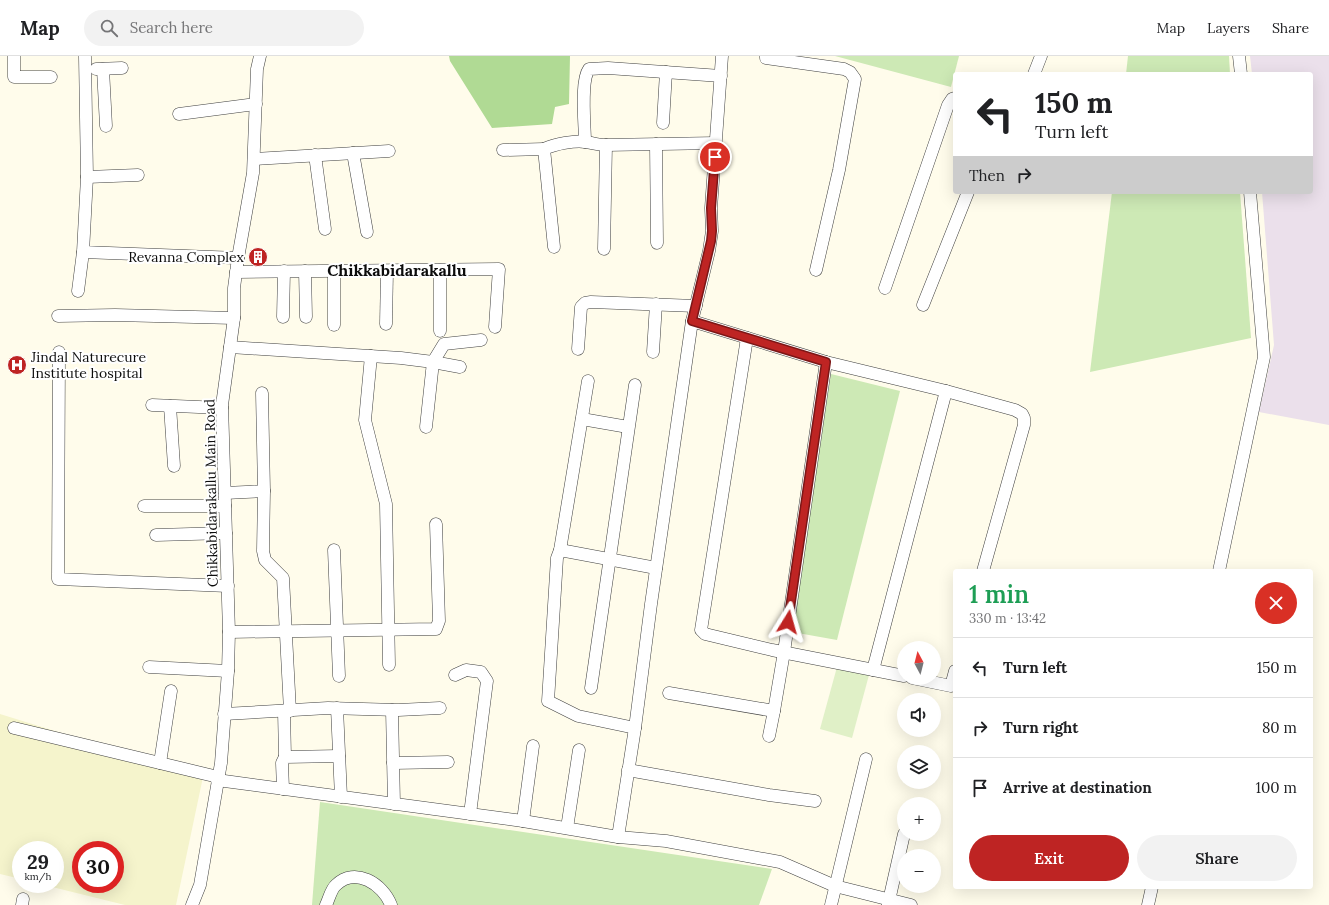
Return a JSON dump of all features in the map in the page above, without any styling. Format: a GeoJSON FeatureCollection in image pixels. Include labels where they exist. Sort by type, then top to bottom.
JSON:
{"type":"FeatureCollection","features":[{"type":"Feature","properties":{"kind":"street"},"geometry":{"type":"LineString","coordinates":[[14,56],[14,77],[51,77]]}},
{"type":"Feature","properties":{"kind":"street","name":"Chikkabidarakallu Main Road"},"geometry":{"type":"LineString","coordinates":[[192,905],[200,884],[221,763],[228,671],[229,632],[222,408],[234,318],[236,272],[253,173],[257,69],[260,56]]}},
{"type":"Feature","properties":{"kind":"street"},"geometry":{"type":"LineString","coordinates":[[618,836],[635,728],[656,568],[692,321],[709,251],[712,231],[711,208],[722,56]]}},
{"type":"Feature","properties":{"kind":"street"},"geometry":{"type":"LineString","coordinates":[[766,56],[766,58],[844,69],[850,72],[855,79],[839,170],[816,270]]}},
{"type":"Feature","properties":{"kind":"street"},"geometry":{"type":"LineString","coordinates":[[1035,72],[1040,56]]}},
{"type":"Feature","properties":{"kind":"street"},"geometry":{"type":"LineString","coordinates":[[1239,56],[1241,72]]}},
{"type":"Feature","properties":{"kind":"street"},"geometry":{"type":"LineString","coordinates":[[78,291],[83,252],[87,177],[85,63],[103,69],[122,68]]}},
{"type":"Feature","properties":{"kind":"street"},"geometry":{"type":"LineString","coordinates":[[585,142],[584,86],[586,74],[589,69],[608,68],[721,76]]}},
{"type":"Feature","properties":{"kind":"street"},"geometry":{"type":"LineString","coordinates":[[103,69],[106,126]]}},
{"type":"Feature","properties":{"kind":"street"},"geometry":{"type":"LineString","coordinates":[[663,123],[666,72]]}},
{"type":"Feature","properties":{"kind":"street"},"geometry":{"type":"LineString","coordinates":[[885,288],[948,106],[953,99]]}},
{"type":"Feature","properties":{"kind":"street"},"geometry":{"type":"LineString","coordinates":[[179,114],[256,104]]}},
{"type":"Feature","properties":{"kind":"street"},"geometry":{"type":"LineString","coordinates":[[504,150],[544,149],[553,145],[585,142],[606,145],[716,143]]}},
{"type":"Feature","properties":{"kind":"street"},"geometry":{"type":"LineString","coordinates":[[656,144],[657,243]]}},
{"type":"Feature","properties":{"kind":"street"},"geometry":{"type":"LineString","coordinates":[[604,249],[606,145]]}},
{"type":"Feature","properties":{"kind":"street"},"geometry":{"type":"LineString","coordinates":[[544,149],[554,247]]}},
{"type":"Feature","properties":{"kind":"street"},"geometry":{"type":"LineString","coordinates":[[254,159],[389,151]]}},
{"type":"Feature","properties":{"kind":"street"},"geometry":{"type":"LineString","coordinates":[[353,153],[367,232]]}},
{"type":"Feature","properties":{"kind":"street"},"geometry":{"type":"LineString","coordinates":[[315,155],[325,229]]}},
{"type":"Feature","properties":{"kind":"street"},"geometry":{"type":"LineString","coordinates":[[87,177],[138,175]]}},
{"type":"Feature","properties":{"kind":"street"},"geometry":{"type":"LineString","coordinates":[[923,305],[967,194]]}},
{"type":"Feature","properties":{"kind":"street"},"geometry":{"type":"LineString","coordinates":[[1219,569],[1264,357],[1250,194]]}},
{"type":"Feature","properties":{"kind":"street"},"geometry":{"type":"LineString","coordinates":[[83,252],[238,258]]}},
{"type":"Feature","properties":{"kind":"street"},"geometry":{"type":"LineString","coordinates":[[236,272],[499,269],[495,327]]}},
{"type":"Feature","properties":{"kind":"street"},"geometry":{"type":"LineString","coordinates":[[440,270],[440,331]]}},
{"type":"Feature","properties":{"kind":"street"},"geometry":{"type":"LineString","coordinates":[[283,317],[284,271]]}},
{"type":"Feature","properties":{"kind":"street"},"geometry":{"type":"LineString","coordinates":[[305,271],[306,317]]}},
{"type":"Feature","properties":{"kind":"street"},"geometry":{"type":"LineString","coordinates":[[334,271],[334,324]]}},
{"type":"Feature","properties":{"kind":"street"},"geometry":{"type":"LineString","coordinates":[[386,324],[387,271]]}},
{"type":"Feature","properties":{"kind":"street"},"geometry":{"type":"LineString","coordinates":[[578,349],[581,307],[584,303],[696,306]]}},
{"type":"Feature","properties":{"kind":"street"},"geometry":{"type":"LineString","coordinates":[[653,352],[656,304]]}},
{"type":"Feature","properties":{"kind":"street"},"geometry":{"type":"LineString","coordinates":[[58,316],[115,315],[234,318]]}},
{"type":"Feature","properties":{"kind":"street"},"geometry":{"type":"LineString","coordinates":[[692,321],[826,362],[946,391],[1015,410],[1022,414],[1024,418],[1024,425],[984,569]]}},
{"type":"Feature","properties":{"kind":"street"},"geometry":{"type":"LineString","coordinates":[[747,338],[702,630],[705,634],[784,652],[897,675]]}},
{"type":"Feature","properties":{"kind":"street"},"geometry":{"type":"LineString","coordinates":[[426,427],[433,362],[444,344],[481,340]]}},
{"type":"Feature","properties":{"kind":"street"},"geometry":{"type":"LineString","coordinates":[[230,347],[401,358],[460,367]]}},
{"type":"Feature","properties":{"kind":"street"},"geometry":{"type":"LineString","coordinates":[[59,352],[58,579],[228,586]]}},
{"type":"Feature","properties":{"kind":"street"},"geometry":{"type":"LineString","coordinates":[[371,356],[365,420],[386,504],[389,665]]}},
{"type":"Feature","properties":{"kind":"street"},"geometry":{"type":"LineString","coordinates":[[769,736],[784,652],[826,362]]}},
{"type":"Feature","properties":{"kind":"street"},"geometry":{"type":"LineString","coordinates":[[588,381],[560,550],[557,558],[548,701],[578,716],[635,728]]}},
{"type":"Feature","properties":{"kind":"street"},"geometry":{"type":"LineString","coordinates":[[591,688],[635,385]]}},
{"type":"Feature","properties":{"kind":"street"},"geometry":{"type":"LineString","coordinates":[[873,670],[946,391]]}},
{"type":"Feature","properties":{"kind":"street"},"geometry":{"type":"LineString","coordinates":[[262,393],[264,491],[263,551],[265,560],[282,578],[285,631],[287,711],[285,757],[282,763],[283,789]]}},
{"type":"Feature","properties":{"kind":"street"},"geometry":{"type":"LineString","coordinates":[[152,405],[222,408]]}},
{"type":"Feature","properties":{"kind":"street"},"geometry":{"type":"LineString","coordinates":[[170,406],[174,466]]}},
{"type":"Feature","properties":{"kind":"street"},"geometry":{"type":"LineString","coordinates":[[582,419],[628,427]]}},
{"type":"Feature","properties":{"kind":"street"},"geometry":{"type":"LineString","coordinates":[[225,493],[264,491]]}},
{"type":"Feature","properties":{"kind":"street"},"geometry":{"type":"LineString","coordinates":[[144,506],[225,506]]}},
{"type":"Feature","properties":{"kind":"street"},"geometry":{"type":"LineString","coordinates":[[229,632],[436,629],[439,621],[436,524]]}},
{"type":"Feature","properties":{"kind":"street"},"geometry":{"type":"LineString","coordinates":[[156,535],[226,534]]}},
{"type":"Feature","properties":{"kind":"street"},"geometry":{"type":"LineString","coordinates":[[334,550],[339,676]]}},
{"type":"Feature","properties":{"kind":"street"},"geometry":{"type":"LineString","coordinates":[[560,550],[656,568]]}},
{"type":"Feature","properties":{"kind":"street"},"geometry":{"type":"LineString","coordinates":[[149,666],[228,671]]}},
{"type":"Feature","properties":{"kind":"street"},"geometry":{"type":"LineString","coordinates":[[455,675],[466,670],[481,672],[487,681],[470,814]]}},
{"type":"Feature","properties":{"kind":"street"},"geometry":{"type":"LineString","coordinates":[[941,684],[953,686]]}},
{"type":"Feature","properties":{"kind":"street"},"geometry":{"type":"LineString","coordinates":[[160,763],[171,691]]}},
{"type":"Feature","properties":{"kind":"street"},"geometry":{"type":"LineString","coordinates":[[669,693],[774,711]]}},
{"type":"Feature","properties":{"kind":"street"},"geometry":{"type":"LineString","coordinates":[[337,708],[341,797]]}},
{"type":"Feature","properties":{"kind":"street"},"geometry":{"type":"LineString","coordinates":[[224,714],[337,708],[392,710],[440,708]]}},
{"type":"Feature","properties":{"kind":"street"},"geometry":{"type":"LineString","coordinates":[[392,710],[394,804]]}},
{"type":"Feature","properties":{"kind":"street"},"geometry":{"type":"LineString","coordinates":[[14,728],[218,778],[283,789],[523,821],[618,836],[666,841],[780,862],[836,886],[889,902],[911,905]]}},
{"type":"Feature","properties":{"kind":"street"},"geometry":{"type":"LineString","coordinates":[[523,821],[534,746]]}},
{"type":"Feature","properties":{"kind":"street"},"geometry":{"type":"LineString","coordinates":[[567,828],[579,750]]}},
{"type":"Feature","properties":{"kind":"street"},"geometry":{"type":"LineString","coordinates":[[285,757],[339,756]]}},
{"type":"Feature","properties":{"kind":"street"},"geometry":{"type":"LineString","coordinates":[[831,905],[866,759]]}},
{"type":"Feature","properties":{"kind":"street"},"geometry":{"type":"LineString","coordinates":[[393,763],[448,762]]}},
{"type":"Feature","properties":{"kind":"street"},"geometry":{"type":"LineString","coordinates":[[628,770],[769,795],[815,801]]}},
{"type":"Feature","properties":{"kind":"street"},"geometry":{"type":"LineString","coordinates":[[889,902],[902,841]]}},
{"type":"Feature","properties":{"kind":"street"},"geometry":{"type":"LineString","coordinates":[[326,905],[335,886],[348,877],[361,877],[373,882],[389,900],[391,905]]}},
{"type":"Feature","properties":{"kind":"street"},"geometry":{"type":"LineString","coordinates":[[1148,905],[1152,889]]}},
{"type":"Feature","properties":{"kind":"shaded area"},"geometry":{"type":"Polygon","coordinates":[[[1250,56],[1329,56],[1329,425],[1259,412],[1274,345],[1262,194],[1313,194],[1313,72],[1252,72],[1250,56]]]}},
{"type":"Feature","properties":{"kind":"green space"},"geometry":{"type":"Polygon","coordinates":[[[449,56],[570,56],[569,104],[555,107],[552,124],[492,128],[450,61],[449,56]]]}},
{"type":"Feature","properties":{"kind":"green space"},"geometry":{"type":"Polygon","coordinates":[[[835,56],[959,56],[955,72],[953,72],[951,87],[835,56]]]}},
{"type":"Feature","properties":{"kind":"green space"},"geometry":{"type":"Polygon","coordinates":[[[1128,56],[1229,56],[1230,72],[1126,72],[1128,56]]]}},
{"type":"Feature","properties":{"kind":"green space"},"geometry":{"type":"Polygon","coordinates":[[[1112,194],[1240,194],[1251,338],[1090,372],[1112,194]]]}},
{"type":"Feature","properties":{"kind":"green space"},"geometry":{"type":"Polygon","coordinates":[[[831,374],[900,391],[837,640],[792,632],[831,374]]]}},
{"type":"Feature","properties":{"kind":"green space"},"geometry":{"type":"Polygon","coordinates":[[[837,667],[869,675],[852,738],[820,729],[837,667]]]}},
{"type":"Feature","properties":{"kind":"green space"},"geometry":{"type":"Polygon","coordinates":[[[0,714],[203,777],[176,905],[125,905],[76,893],[124,893],[124,841],[72,841],[72,892],[64,890],[64,841],[12,841],[12,877],[0,874],[0,714]]]}},
{"type":"Feature","properties":{"kind":"green space"},"geometry":{"type":"Polygon","coordinates":[[[320,802],[772,869],[759,905],[312,905],[320,802]]]}},
{"type":"Feature","properties":{"kind":"place","name":"Revanna Complex"},"geometry":{"type":"Point","coordinates":[258,257]}},
{"type":"Feature","properties":{"kind":"place","name":"Jindal Naturecure Institute hospital"},"geometry":{"type":"Point","coordinates":[17,365]}},
{"type":"Feature","properties":{"kind":"district","name":"Chikkabidarakallu"},"geometry":{"type":"Point","coordinates":[397,270]}},
{"type":"Feature","properties":{"kind":"route"},"geometry":{"type":"LineString","coordinates":[[715,157],[711,208],[711,241],[692,321],[826,362],[788,622]]}}]}
